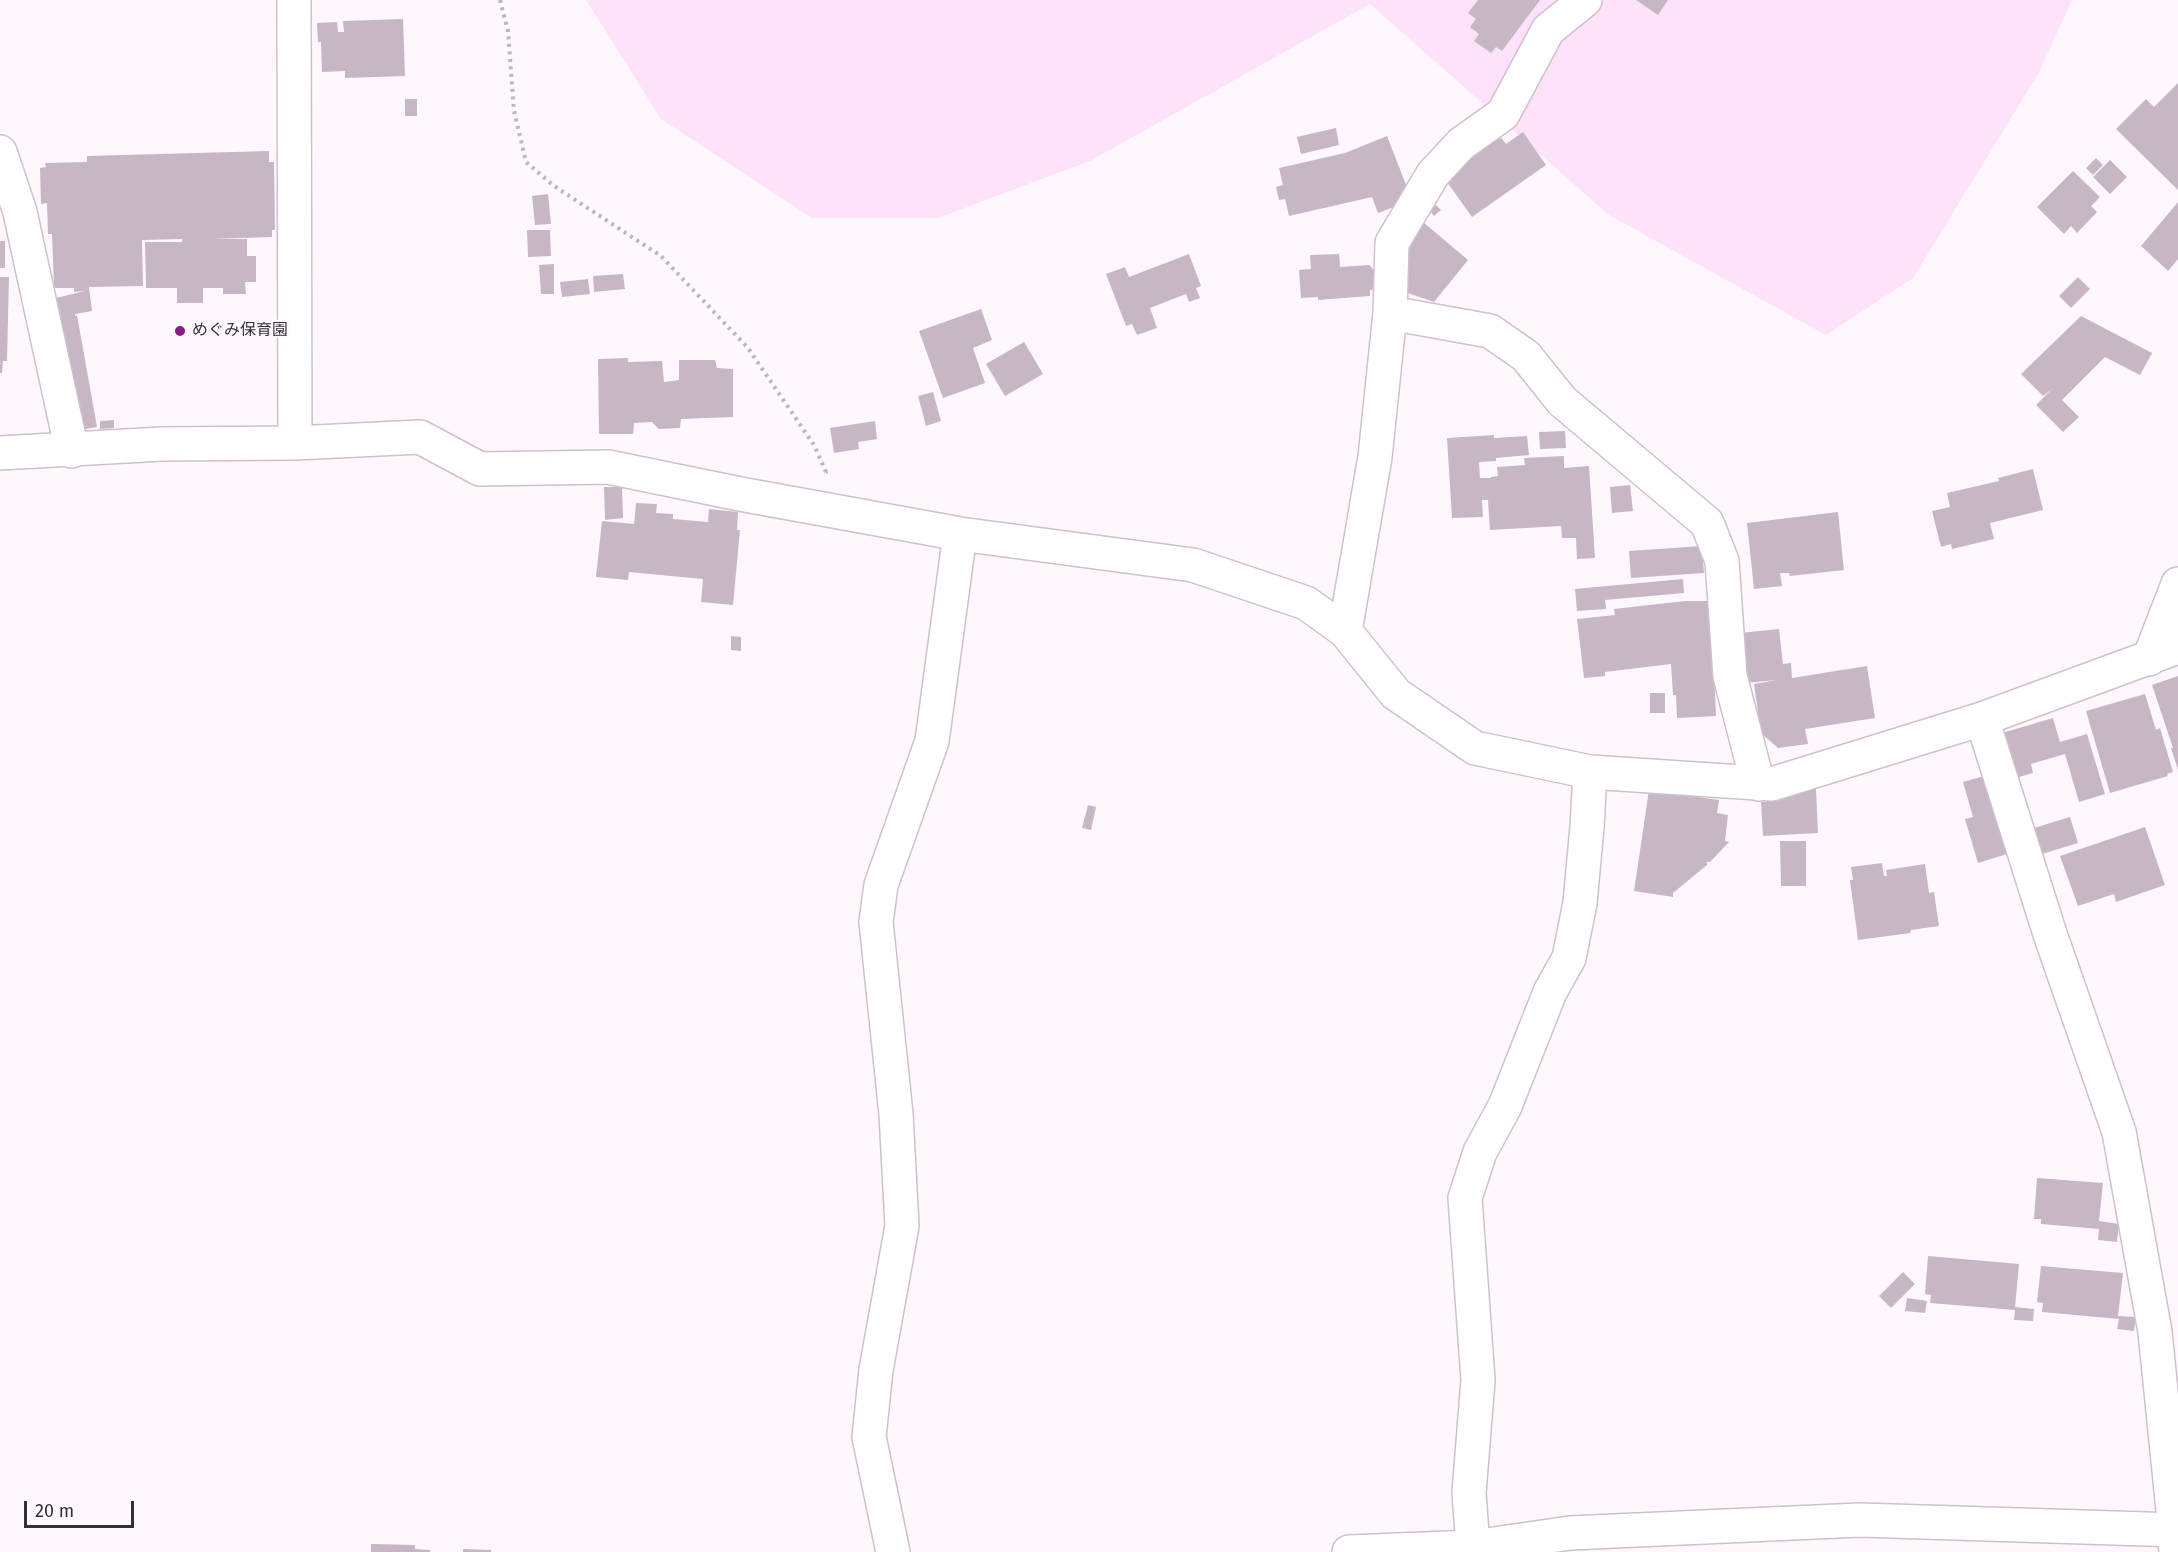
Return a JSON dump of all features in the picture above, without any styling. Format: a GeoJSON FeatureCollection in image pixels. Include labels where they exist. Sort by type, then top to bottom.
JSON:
{"type":"FeatureCollection","features":[{"type":"Feature","properties":{"kind":"street"},"geometry":{"type":"LineString","coordinates":[[294,0],[295,443]]}},
{"type":"Feature","properties":{"kind":"street"},"geometry":{"type":"LineString","coordinates":[[1345,631],[1375,457],[1390,313],[1392,243],[1433,174],[1461,144],[1503,114],[1548,30],[1585,0]]}},
{"type":"Feature","properties":{"kind":"street"},"geometry":{"type":"LineString","coordinates":[[0,152],[20,212],[72,451]]}},
{"type":"Feature","properties":{"kind":"street"},"geometry":{"type":"LineString","coordinates":[[1390,313],[1490,331],[1526,356],[1562,402],[1707,523],[1722,561],[1730,676],[1758,784]]}},
{"type":"Feature","properties":{"kind":"street"},"geometry":{"type":"LineString","coordinates":[[0,453],[72,451],[162,444],[295,443],[420,437],[480,469],[608,468],[960,534],[1193,565],[1306,603],[1345,631],[1396,694],[1475,748],[1590,772],[1758,784],[1772,784],[1982,719],[2164,653],[2178,584]]}},
{"type":"Feature","properties":{"kind":"street"},"geometry":{"type":"LineString","coordinates":[[893,1552],[869,1437],[876,1370],[902,1226],[896,1114],[876,922],[881,885],[932,741],[960,534]]}},
{"type":"Feature","properties":{"kind":"street"},"geometry":{"type":"LineString","coordinates":[[1349,1552],[1473,1547],[1570,1533],[1860,1520],[2176,1537],[2155,1332],[2119,1132],[2050,934],[1982,719]]}},
{"type":"Feature","properties":{"kind":"street"},"geometry":{"type":"LineString","coordinates":[[1473,1547],[1469,1492],[1478,1380],[1465,1198],[1480,1152],[1505,1106],[1550,992],[1569,958],[1580,903],[1590,772]]}},
{"type":"Feature","properties":{"kind":"path"},"geometry":{"type":"LineString","coordinates":[[500,0],[508,31],[514,111],[526,162],[554,186],[661,256],[748,348],[814,445],[826,472],[816,472]]}},
{"type":"Feature","properties":{"kind":"shaded area"},"geometry":{"type":"Polygon","coordinates":[[[586,0],[2072,0],[2038,74],[1913,278],[1826,335],[1609,215],[1370,4],[1090,161],[938,218],[812,218],[661,119],[586,0]]]}},
{"type":"Feature","properties":{"kind":"building"},"geometry":{"type":"Polygon","coordinates":[[[1478,0],[1540,0],[1502,51],[1496,47],[1491,53],[1474,41],[1479,34],[1470,27],[1476,19],[1468,13],[1478,0]]]}},
{"type":"Feature","properties":{"kind":"building"},"geometry":{"type":"Polygon","coordinates":[[[1636,0],[1668,0],[1658,15],[1636,0]]]}},
{"type":"Feature","properties":{"kind":"building"},"geometry":{"type":"Polygon","coordinates":[[[403,19],[405,76],[345,78],[345,71],[322,72],[321,42],[318,42],[317,23],[337,22],[338,32],[344,32],[343,21],[403,19]]]}},
{"type":"Feature","properties":{"kind":"building"},"geometry":{"type":"Polygon","coordinates":[[[2178,83],[2178,190],[2116,129],[2146,99],[2154,107],[2178,83]]]}},
{"type":"Feature","properties":{"kind":"building"},"geometry":{"type":"Polygon","coordinates":[[[405,99],[417,99],[417,116],[405,116],[405,99]]]}},
{"type":"Feature","properties":{"kind":"building"},"geometry":{"type":"Polygon","coordinates":[[[1336,128],[1339,145],[1301,154],[1297,137],[1336,128]]]}},
{"type":"Feature","properties":{"kind":"building"},"geometry":{"type":"Polygon","coordinates":[[[1523,132],[1546,165],[1472,217],[1442,175],[1499,135],[1506,144],[1523,132]]]}},
{"type":"Feature","properties":{"kind":"building"},"geometry":{"type":"Polygon","coordinates":[[[1387,136],[1412,200],[1378,213],[1372,197],[1289,216],[1285,199],[1279,200],[1276,187],[1283,185],[1279,168],[1345,153],[1387,136]]]}},
{"type":"Feature","properties":{"kind":"building"},"geometry":{"type":"Polygon","coordinates":[[[269,151],[269,162],[274,162],[275,230],[272,230],[272,237],[211,239],[247,239],[247,256],[256,256],[256,282],[245,282],[246,294],[223,294],[223,288],[203,288],[203,303],[177,303],[177,288],[146,288],[145,242],[182,242],[182,239],[142,240],[143,286],[89,287],[92,311],[75,314],[75,316],[77,315],[97,427],[80,430],[56,298],[85,291],[74,292],[74,288],[54,288],[52,234],[48,234],[47,203],[41,204],[40,168],[46,167],[45,163],[87,162],[87,156],[269,151]]]}},
{"type":"Feature","properties":{"kind":"building"},"geometry":{"type":"Polygon","coordinates":[[[2096,158],[2103,165],[2093,175],[2086,168],[2096,158]]]}},
{"type":"Feature","properties":{"kind":"building"},"geometry":{"type":"Polygon","coordinates":[[[2110,160],[2127,177],[2110,194],[2093,177],[2110,160]]]}},
{"type":"Feature","properties":{"kind":"building"},"geometry":{"type":"Polygon","coordinates":[[[2073,171],[2100,197],[2091,206],[2097,212],[2077,233],[2071,226],[2064,234],[2037,207],[2073,171]]]}},
{"type":"Feature","properties":{"kind":"building"},"geometry":{"type":"Polygon","coordinates":[[[548,194],[551,224],[535,225],[532,196],[548,194]]]}},
{"type":"Feature","properties":{"kind":"building"},"geometry":{"type":"Polygon","coordinates":[[[2178,202],[2178,259],[2168,271],[2141,246],[2178,202]]]}},
{"type":"Feature","properties":{"kind":"building"},"geometry":{"type":"Polygon","coordinates":[[[1436,205],[1441,210],[1434,216],[1429,210],[1436,205]]]}},
{"type":"Feature","properties":{"kind":"building"},"geometry":{"type":"Polygon","coordinates":[[[1417,217],[1468,260],[1434,302],[1393,288],[1417,217]]]}},
{"type":"Feature","properties":{"kind":"building"},"geometry":{"type":"Polygon","coordinates":[[[527,230],[550,230],[551,256],[528,257],[527,230]]]}},
{"type":"Feature","properties":{"kind":"building"},"geometry":{"type":"Polygon","coordinates":[[[0,241],[5,241],[5,268],[0,268],[0,241]]]}},
{"type":"Feature","properties":{"kind":"building"},"geometry":{"type":"Polygon","coordinates":[[[1189,254],[1201,286],[1196,288],[1200,298],[1189,302],[1186,294],[1150,308],[1157,328],[1137,335],[1132,324],[1126,326],[1106,274],[1125,267],[1129,277],[1189,254]]]}},
{"type":"Feature","properties":{"kind":"building"},"geometry":{"type":"Polygon","coordinates":[[[1339,254],[1340,267],[1369,265],[1375,271],[1376,289],[1370,290],[1370,296],[1318,300],[1318,297],[1301,298],[1299,270],[1311,269],[1310,255],[1339,254]]]}},
{"type":"Feature","properties":{"kind":"building"},"geometry":{"type":"Polygon","coordinates":[[[554,264],[554,294],[541,294],[539,265],[554,264]]]}},
{"type":"Feature","properties":{"kind":"building"},"geometry":{"type":"Polygon","coordinates":[[[623,274],[625,289],[594,292],[593,276],[623,274]]]}},
{"type":"Feature","properties":{"kind":"building"},"geometry":{"type":"Polygon","coordinates":[[[0,277],[9,277],[7,361],[3,361],[2,373],[0,373],[0,277]]]}},
{"type":"Feature","properties":{"kind":"building"},"geometry":{"type":"Polygon","coordinates":[[[2078,277],[2090,289],[2071,308],[2059,296],[2078,277]]]}},
{"type":"Feature","properties":{"kind":"building"},"geometry":{"type":"Polygon","coordinates":[[[588,279],[590,294],[562,297],[560,282],[588,279]]]}},
{"type":"Feature","properties":{"kind":"building"},"geometry":{"type":"Polygon","coordinates":[[[981,309],[992,340],[973,348],[985,383],[943,398],[919,331],[981,309]]]}},
{"type":"Feature","properties":{"kind":"building"},"geometry":{"type":"Polygon","coordinates":[[[2081,316],[2152,353],[2140,375],[2105,357],[2062,400],[2079,417],[2063,432],[2036,405],[2052,389],[2043,396],[2021,374],[2081,316]]]}},
{"type":"Feature","properties":{"kind":"building"},"geometry":{"type":"Polygon","coordinates":[[[1024,342],[1043,374],[1005,396],[986,364],[1024,342]]]}},
{"type":"Feature","properties":{"kind":"building"},"geometry":{"type":"Polygon","coordinates":[[[628,358],[628,362],[662,361],[664,382],[679,380],[679,360],[715,360],[717,368],[733,369],[733,417],[681,419],[680,428],[659,429],[652,422],[634,423],[633,434],[599,434],[598,359],[628,358]]]}},
{"type":"Feature","properties":{"kind":"building"},"geometry":{"type":"Polygon","coordinates":[[[933,392],[941,421],[926,426],[918,396],[933,392]]]}},
{"type":"Feature","properties":{"kind":"building"},"geometry":{"type":"Polygon","coordinates":[[[114,420],[114,428],[100,429],[100,421],[114,420]]]}},
{"type":"Feature","properties":{"kind":"building"},"geometry":{"type":"Polygon","coordinates":[[[875,421],[877,439],[858,442],[859,449],[834,453],[830,428],[875,421]]]}},
{"type":"Feature","properties":{"kind":"building"},"geometry":{"type":"Polygon","coordinates":[[[1565,431],[1566,448],[1540,449],[1539,432],[1565,431]]]}},
{"type":"Feature","properties":{"kind":"building"},"geometry":{"type":"Polygon","coordinates":[[[1494,435],[1494,438],[1527,436],[1529,455],[1479,462],[1480,478],[1498,476],[1497,467],[1525,465],[1524,458],[1564,456],[1564,468],[1589,466],[1595,558],[1577,559],[1576,538],[1562,538],[1561,526],[1490,530],[1488,500],[1482,500],[1483,517],[1452,518],[1447,438],[1494,435]]]}},
{"type":"Feature","properties":{"kind":"building"},"geometry":{"type":"Polygon","coordinates":[[[2033,469],[2043,510],[1990,523],[1994,539],[1952,549],[1951,544],[1941,547],[1932,511],[1950,507],[1947,493],[1999,481],[1998,478],[2033,469]]]}},
{"type":"Feature","properties":{"kind":"building"},"geometry":{"type":"Polygon","coordinates":[[[1630,485],[1633,511],[1612,513],[1610,487],[1630,485]]]}},
{"type":"Feature","properties":{"kind":"building"},"geometry":{"type":"Polygon","coordinates":[[[604,487],[622,487],[623,518],[605,520],[604,487]]]}},
{"type":"Feature","properties":{"kind":"building"},"geometry":{"type":"Polygon","coordinates":[[[636,503],[657,504],[656,513],[673,514],[673,519],[708,522],[709,509],[738,512],[737,530],[740,530],[733,605],[701,602],[703,579],[629,572],[628,580],[596,577],[602,521],[634,524],[636,503]]]}},
{"type":"Feature","properties":{"kind":"building"},"geometry":{"type":"Polygon","coordinates":[[[1838,512],[1844,570],[1790,576],[1789,573],[1780,573],[1782,586],[1754,589],[1747,523],[1838,512]]]}},
{"type":"Feature","properties":{"kind":"building"},"geometry":{"type":"Polygon","coordinates":[[[1702,546],[1704,573],[1631,578],[1629,551],[1702,546]]]}},
{"type":"Feature","properties":{"kind":"building"},"geometry":{"type":"Polygon","coordinates":[[[1683,579],[1684,593],[1605,600],[1606,609],[1577,611],[1575,589],[1683,579]]]}},
{"type":"Feature","properties":{"kind":"building"},"geometry":{"type":"Polygon","coordinates":[[[1685,601],[1711,601],[1716,716],[1677,718],[1671,664],[1605,672],[1605,676],[1584,678],[1577,619],[1615,615],[1614,609],[1685,601]]]}},
{"type":"Feature","properties":{"kind":"building"},"geometry":{"type":"Polygon","coordinates":[[[1779,629],[1783,664],[1791,663],[1792,678],[1867,666],[1875,718],[1805,729],[1808,744],[1778,748],[1761,733],[1754,684],[1776,680],[1746,683],[1740,633],[1779,629]]]}},
{"type":"Feature","properties":{"kind":"building"},"geometry":{"type":"Polygon","coordinates":[[[731,636],[741,637],[741,651],[731,650],[731,636]]]}},
{"type":"Feature","properties":{"kind":"building"},"geometry":{"type":"Polygon","coordinates":[[[2178,676],[2178,770],[2152,685],[2178,676]]]}},
{"type":"Feature","properties":{"kind":"building"},"geometry":{"type":"Polygon","coordinates":[[[1650,693],[1665,693],[1665,713],[1650,713],[1650,693]]]}},
{"type":"Feature","properties":{"kind":"building"},"geometry":{"type":"Polygon","coordinates":[[[2145,694],[2156,730],[2160,728],[2173,772],[2167,774],[2168,776],[2110,793],[2086,711],[2145,694]]]}},
{"type":"Feature","properties":{"kind":"building"},"geometry":{"type":"Polygon","coordinates":[[[2053,718],[2060,742],[2087,734],[2105,794],[2079,802],[2065,754],[2031,764],[2033,773],[2016,778],[2002,733],[2053,718]]]}},
{"type":"Feature","properties":{"kind":"building"},"geometry":{"type":"Polygon","coordinates":[[[1984,776],[2007,854],[1978,863],[1965,819],[1973,817],[1963,782],[1984,776]]]}},
{"type":"Feature","properties":{"kind":"building"},"geometry":{"type":"Polygon","coordinates":[[[1816,789],[1818,833],[1763,836],[1761,802],[1777,801],[1776,791],[1816,789]]]}},
{"type":"Feature","properties":{"kind":"building"},"geometry":{"type":"Polygon","coordinates":[[[1649,790],[1719,800],[1717,813],[1728,815],[1725,841],[1729,842],[1710,862],[1707,862],[1707,865],[1673,893],[1673,897],[1634,891],[1649,790]]]}},
{"type":"Feature","properties":{"kind":"building"},"geometry":{"type":"Polygon","coordinates":[[[1088,805],[1096,807],[1091,830],[1082,828],[1088,805]]]}},
{"type":"Feature","properties":{"kind":"building"},"geometry":{"type":"Polygon","coordinates":[[[2070,817],[2078,843],[2042,854],[2034,828],[2070,817]]]}},
{"type":"Feature","properties":{"kind":"building"},"geometry":{"type":"Polygon","coordinates":[[[2145,827],[2165,885],[2116,902],[2114,894],[2078,906],[2060,856],[2145,827]]]}},
{"type":"Feature","properties":{"kind":"building"},"geometry":{"type":"Polygon","coordinates":[[[1780,841],[1806,841],[1806,886],[1781,886],[1780,841]]]}},
{"type":"Feature","properties":{"kind":"building"},"geometry":{"type":"Polygon","coordinates":[[[1882,863],[1884,876],[1887,876],[1886,870],[1925,864],[1929,893],[1934,892],[1939,926],[1911,930],[1910,933],[1858,940],[1850,880],[1853,880],[1851,867],[1882,863]]]}},
{"type":"Feature","properties":{"kind":"building"},"geometry":{"type":"Polygon","coordinates":[[[2037,1178],[2103,1183],[2099,1221],[2119,1224],[2117,1242],[2098,1240],[2099,1229],[2041,1224],[2041,1219],[2034,1219],[2037,1178]]]}},
{"type":"Feature","properties":{"kind":"building"},"geometry":{"type":"Polygon","coordinates":[[[1928,1256],[2019,1264],[2015,1307],[2034,1309],[2033,1321],[2014,1320],[2015,1310],[1930,1303],[1931,1295],[1925,1294],[1928,1256]]]}},
{"type":"Feature","properties":{"kind":"building"},"geometry":{"type":"Polygon","coordinates":[[[2041,1266],[2123,1273],[2118,1316],[2136,1317],[2134,1331],[2117,1329],[2119,1319],[2042,1312],[2043,1303],[2037,1302],[2041,1266]]]}},
{"type":"Feature","properties":{"kind":"building"},"geometry":{"type":"Polygon","coordinates":[[[1903,1272],[1915,1284],[1891,1308],[1879,1296],[1903,1272]]]}},
{"type":"Feature","properties":{"kind":"building"},"geometry":{"type":"Polygon","coordinates":[[[1907,1298],[1927,1301],[1925,1313],[1905,1311],[1907,1298]]]}},
{"type":"Feature","properties":{"kind":"building"},"geometry":{"type":"Polygon","coordinates":[[[371,1544],[415,1545],[415,1549],[430,1550],[430,1552],[371,1552],[371,1544]]]}},
{"type":"Feature","properties":{"kind":"building"},"geometry":{"type":"Polygon","coordinates":[[[463,1549],[491,1550],[491,1552],[463,1552],[463,1549]]]}},
{"type":"Feature","properties":{"kind":"place","name":"めぐみ保育園"},"geometry":{"type":"Point","coordinates":[180,331]}}]}
